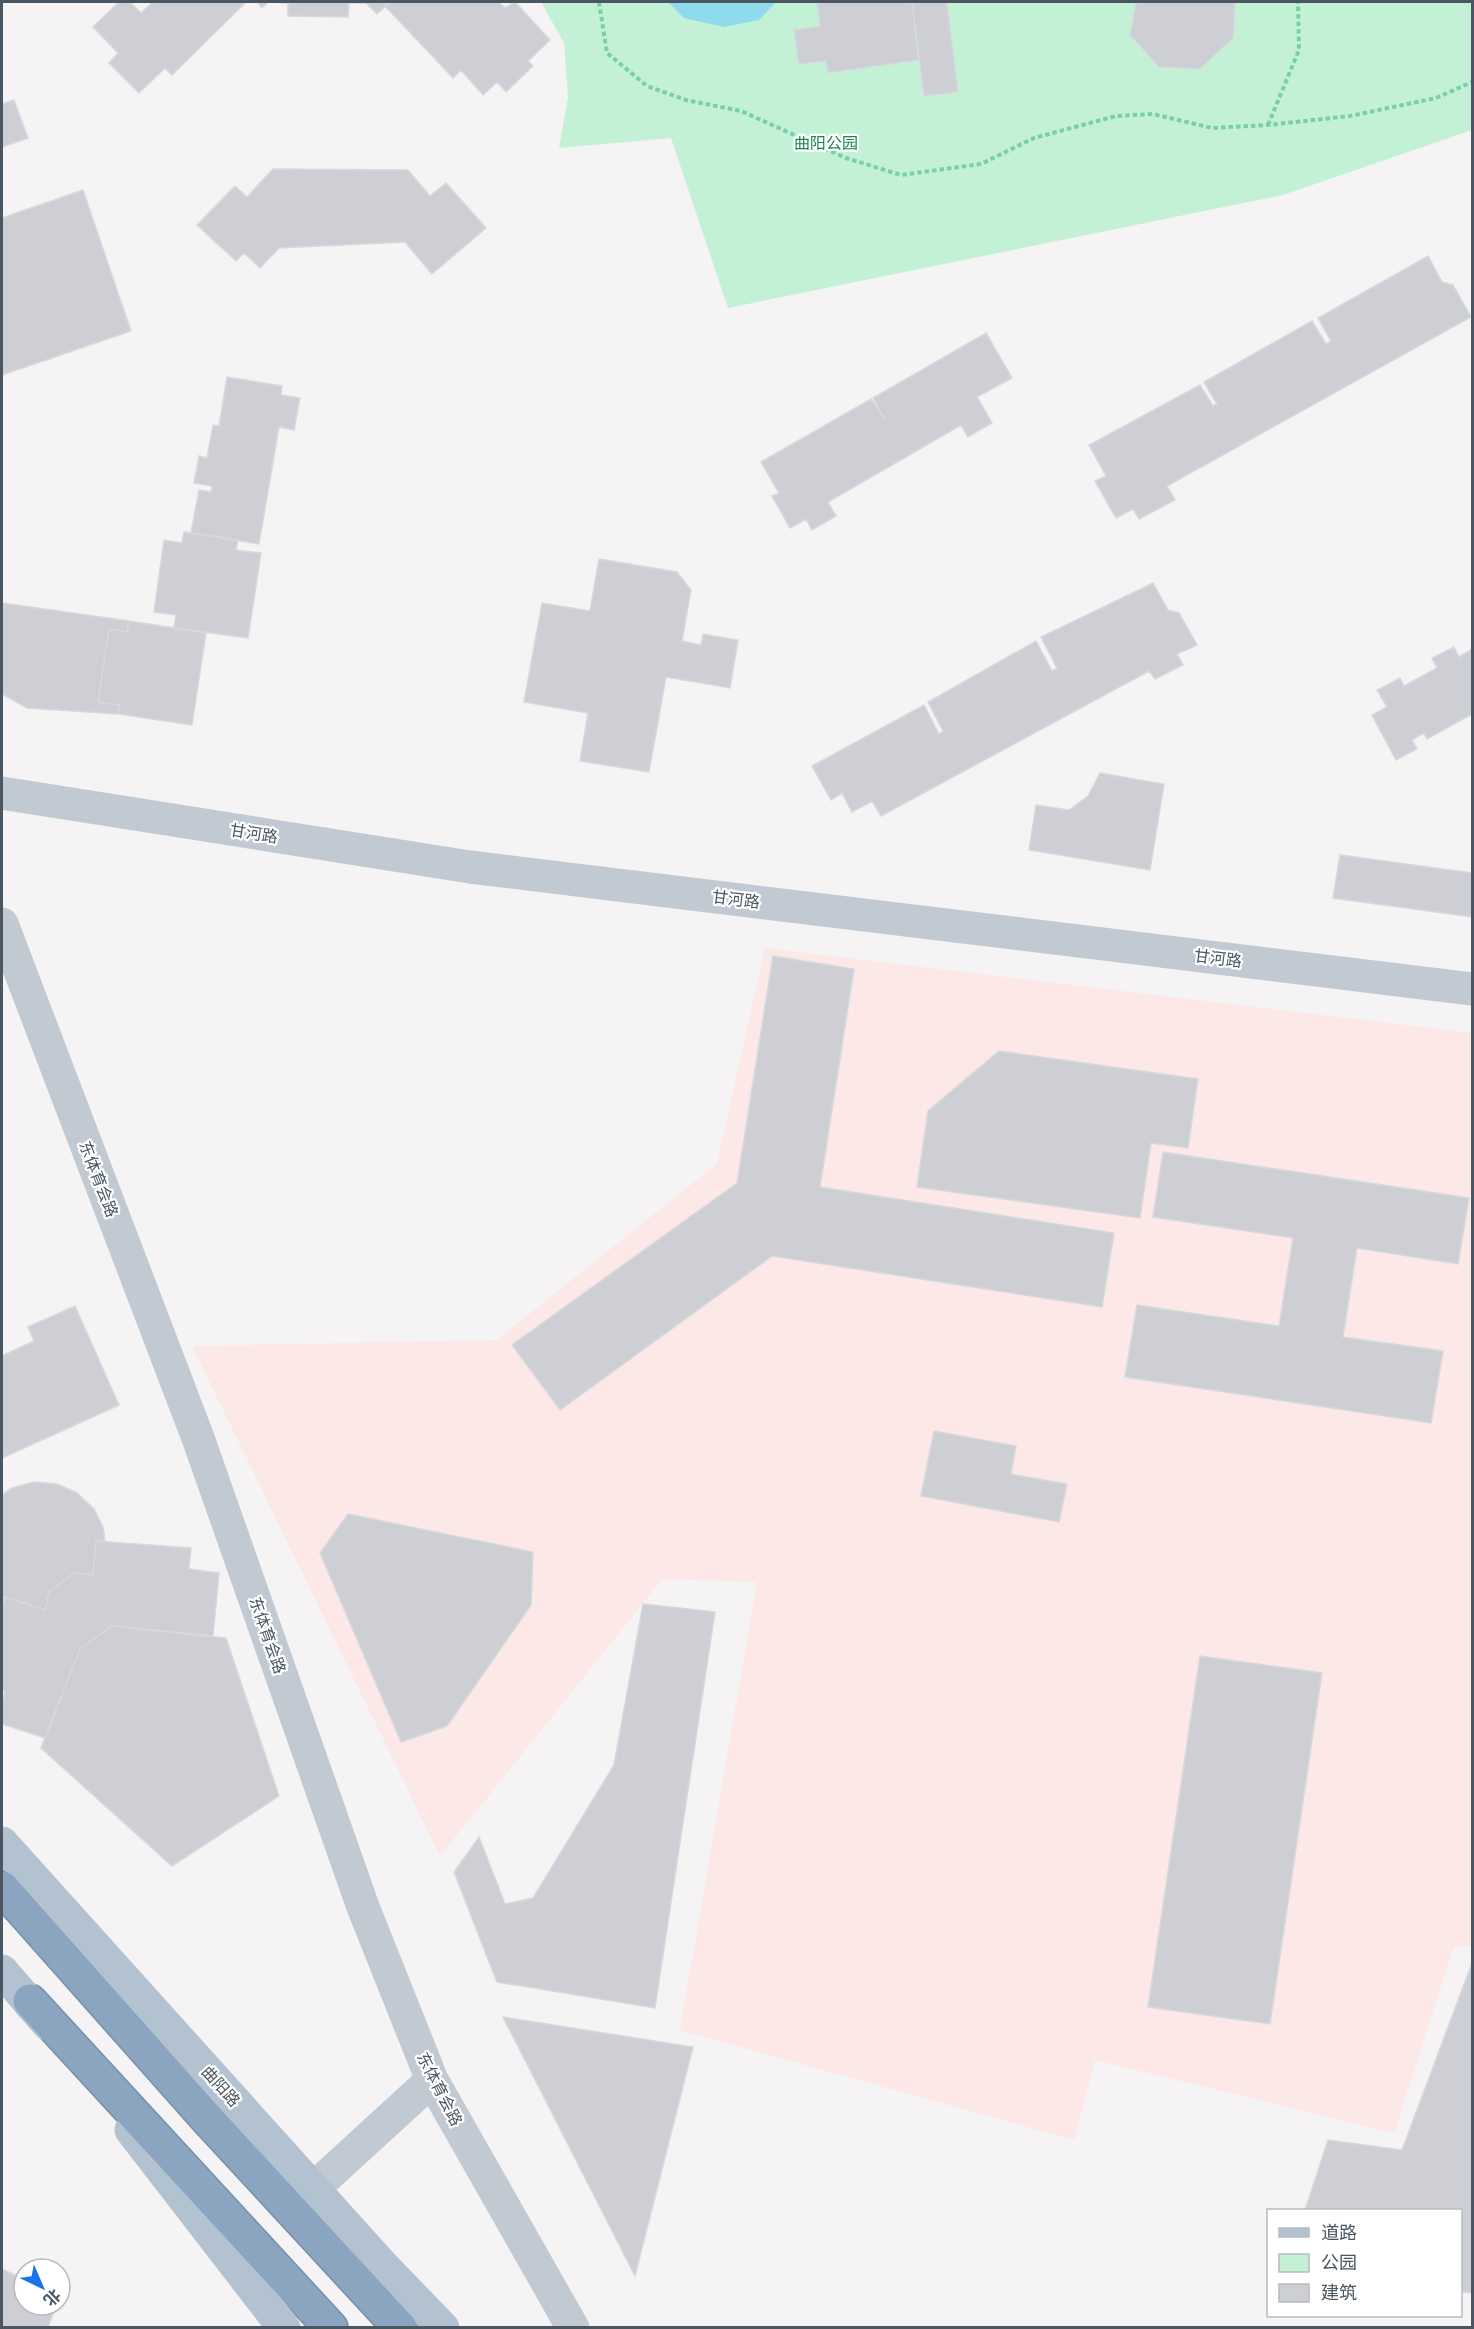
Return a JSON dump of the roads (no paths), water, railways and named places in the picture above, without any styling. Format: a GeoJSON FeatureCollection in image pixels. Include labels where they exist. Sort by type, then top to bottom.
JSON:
{"type":"FeatureCollection","features":[{"type":"Feature","properties":{"kind":"highway"},"geometry":{"type":"LineString","coordinates":[[2,1888],[207,2119],[400,2328]]}},
{"type":"Feature","properties":{"kind":"highway"},"geometry":{"type":"LineString","coordinates":[[30,2001],[331,2328]]}},
{"type":"Feature","properties":{"kind":"main road","name":"曲阳路"},"geometry":{"type":"LineString","coordinates":[[2,1843],[314,2189],[443,2328]]}},
{"type":"Feature","properties":{"kind":"main road"},"geometry":{"type":"LineString","coordinates":[[2,1971],[30,2001],[284,2328]]}},
{"type":"Feature","properties":{"kind":"street","name":"甘河路"},"geometry":{"type":"LineString","coordinates":[[2,793],[470,867],[1473,989]]}},
{"type":"Feature","properties":{"kind":"street","name":"东体育会路"},"geometry":{"type":"LineString","coordinates":[[2,924],[198,1438],[363,1907],[432,2080],[573,2328]]}},
{"type":"Feature","properties":{"kind":"street"},"geometry":{"type":"LineString","coordinates":[[314,2189],[432,2080]]}},
{"type":"Feature","properties":{"kind":"water"},"geometry":{"type":"Polygon","coordinates":[[[668,2],[776,2],[759,20],[724,27],[684,18],[668,2]]]}},
{"type":"Feature","properties":{"kind":"park label","name":"曲阳公园"},"geometry":{"type":"Point","coordinates":[826,143]}}]}
